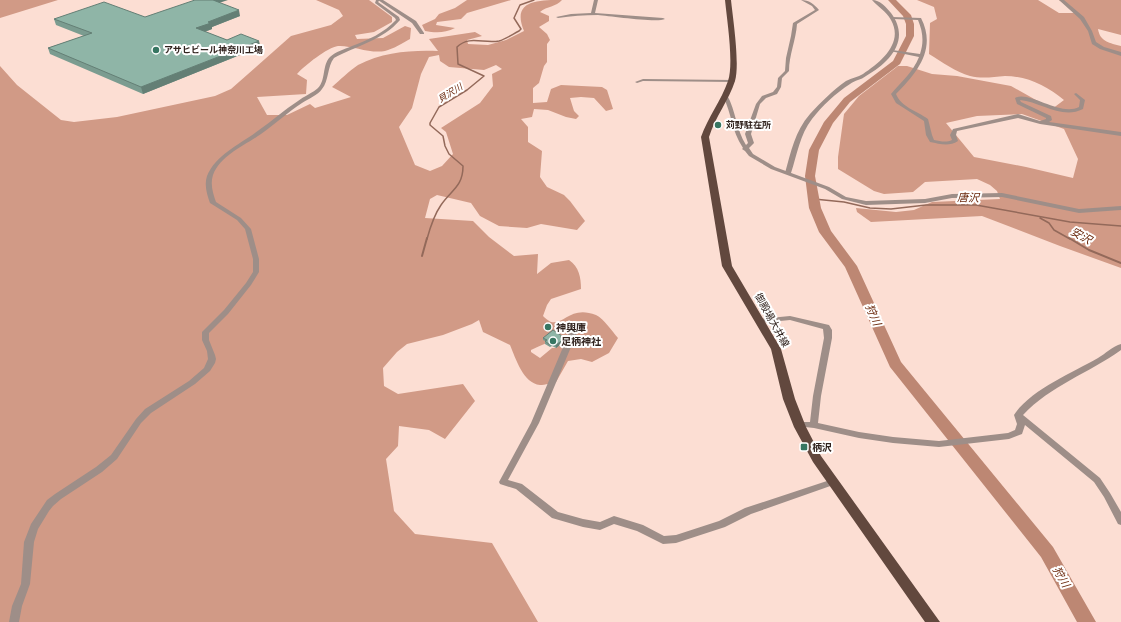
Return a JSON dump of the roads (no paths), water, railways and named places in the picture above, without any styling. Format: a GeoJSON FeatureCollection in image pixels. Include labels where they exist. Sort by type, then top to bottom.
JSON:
{"type":"FeatureCollection","features":[{"type":"Feature","properties":{"kind":"main road","name":"御殿場大井線"},"geometry":{"type":"LineString","coordinates":[[728,0],[734,71],[733,81],[708,128],[705,137],[727,266],[776,349],[789,399],[799,424],[817,459],[933,622]]}},
{"type":"Feature","properties":{"kind":"street"},"geometry":{"type":"LineString","coordinates":[[14,622],[26,583],[28,540],[32,529],[45,510],[50,504],[91,476],[114,457],[128,440],[139,421],[149,410],[198,378],[206,370],[211,364],[213,356],[206,342],[206,332],[245,290],[256,272],[256,259],[248,229],[239,219],[213,203],[209,191],[209,184],[210,177],[215,167],[228,154],[278,117],[320,89],[324,82],[328,61],[332,57],[385,33],[395,25],[398,20],[397,17],[376,2],[379,0],[414,22],[422,33]]}},
{"type":"Feature","properties":{"kind":"street"},"geometry":{"type":"LineString","coordinates":[[593,14],[596,0]]}},
{"type":"Feature","properties":{"kind":"street"},"geometry":{"type":"LineString","coordinates":[[745,149],[751,143],[748,134],[758,104],[764,97],[775,93],[779,87],[780,78],[787,71],[786,60],[794,39],[795,23],[817,10],[813,5],[803,0]]}},
{"type":"Feature","properties":{"kind":"street"},"geometry":{"type":"LineString","coordinates":[[791,174],[800,134],[808,120],[852,80],[875,68],[892,51],[898,37],[895,18],[874,0]]}},
{"type":"Feature","properties":{"kind":"street"},"geometry":{"type":"LineString","coordinates":[[1061,0],[1082,18],[1094,43],[1102,48],[1121,54]]}},
{"type":"Feature","properties":{"kind":"street"},"geometry":{"type":"LineString","coordinates":[[558,17],[576,14],[593,14],[663,19]]}},
{"type":"Feature","properties":{"kind":"street"},"geometry":{"type":"LineString","coordinates":[[895,18],[920,19],[925,34],[925,48],[914,71],[905,83],[893,94],[894,98],[900,104],[926,120],[929,135],[932,140],[944,144],[952,143],[955,141],[953,135],[955,130],[1018,116],[1040,122],[1121,134]]}},
{"type":"Feature","properties":{"kind":"street"},"geometry":{"type":"LineString","coordinates":[[892,51],[921,56]]}},
{"type":"Feature","properties":{"kind":"street"},"geometry":{"type":"LineString","coordinates":[[637,82],[644,80],[733,81]]}},
{"type":"Feature","properties":{"kind":"street"},"geometry":{"type":"LineString","coordinates":[[1040,122],[1049,120],[1049,117],[1019,102],[1017,98],[1025,98],[1074,112],[1082,108],[1083,104],[1083,100],[1076,94]]}},
{"type":"Feature","properties":{"kind":"street"},"geometry":{"type":"LineString","coordinates":[[725,96],[730,106],[735,127],[745,149],[751,155],[773,168],[827,188],[844,198],[866,203],[925,201],[952,196],[1002,195],[1079,211],[1121,208]]}},
{"type":"Feature","properties":{"kind":"street"},"geometry":{"type":"LineString","coordinates":[[759,321],[790,318],[826,327],[828,330],[828,338],[817,396],[814,425]]}},
{"type":"Feature","properties":{"kind":"street"},"geometry":{"type":"LineString","coordinates":[[575,328],[535,423],[502,482],[519,486],[555,515],[600,526],[614,520],[640,528],[663,540],[676,539],[722,524],[748,511],[833,482]]}},
{"type":"Feature","properties":{"kind":"street"},"geometry":{"type":"LineString","coordinates":[[1018,415],[1027,404],[1060,382],[1097,363],[1121,346]]}},
{"type":"Feature","properties":{"kind":"street"},"geometry":{"type":"LineString","coordinates":[[799,424],[814,425],[859,435],[893,440],[939,444],[1009,436],[1019,432],[1021,424],[1018,415]]}},
{"type":"Feature","properties":{"kind":"street"},"geometry":{"type":"LineString","coordinates":[[1018,415],[1097,480],[1121,521]]}},
{"type":"Feature","properties":{"kind":"waterway","name":"貝沢川"},"geometry":{"type":"LineString","coordinates":[[427,239],[432,222],[439,209],[459,184],[463,166],[449,154],[445,146],[443,136],[430,125],[430,123],[439,107],[467,90],[484,76],[458,64],[457,47],[467,41],[499,41],[519,31],[521,29],[514,18],[520,5],[534,0]]}},
{"type":"Feature","properties":{"kind":"waterway","name":"狩川"},"geometry":{"type":"LineString","coordinates":[[892,0],[907,15],[910,24],[910,36],[897,62],[847,100],[829,122],[814,150],[810,176],[815,208],[825,232],[851,266],[895,364],[1047,552],[1087,622]]}},
{"type":"Feature","properties":{"kind":"waterway","name":"唐沢"},"geometry":{"type":"LineString","coordinates":[[814,199],[844,202],[870,208],[891,209],[926,205],[976,205],[1070,222],[1121,226]]}},
{"type":"Feature","properties":{"kind":"waterway","name":"安沢"},"geometry":{"type":"LineString","coordinates":[[1040,218],[1049,223],[1054,230],[1070,239]]}},
{"type":"Feature","properties":{"kind":"waterway","name":"貝沢川"},"geometry":{"type":"LineString","coordinates":[[422,256],[427,238]]}},
{"type":"Feature","properties":{"kind":"waterway","name":"安沢"},"geometry":{"type":"LineString","coordinates":[[1069,238],[1089,250],[1121,263]]}},
{"type":"Feature","properties":{"kind":"place","name":"アサヒビール神奈川工場"},"geometry":{"type":"Point","coordinates":[156,50]}},
{"type":"Feature","properties":{"kind":"place","name":"苅野駐在所"},"geometry":{"type":"Point","coordinates":[718,125]}},
{"type":"Feature","properties":{"kind":"place","name":"神輿庫"},"geometry":{"type":"Point","coordinates":[548,327]}},
{"type":"Feature","properties":{"kind":"place","name":"足柄神社"},"geometry":{"type":"Point","coordinates":[553,341]}},
{"type":"Feature","properties":{"kind":"place","name":"柄沢"},"geometry":{"type":"Point","coordinates":[804,447]}}]}
